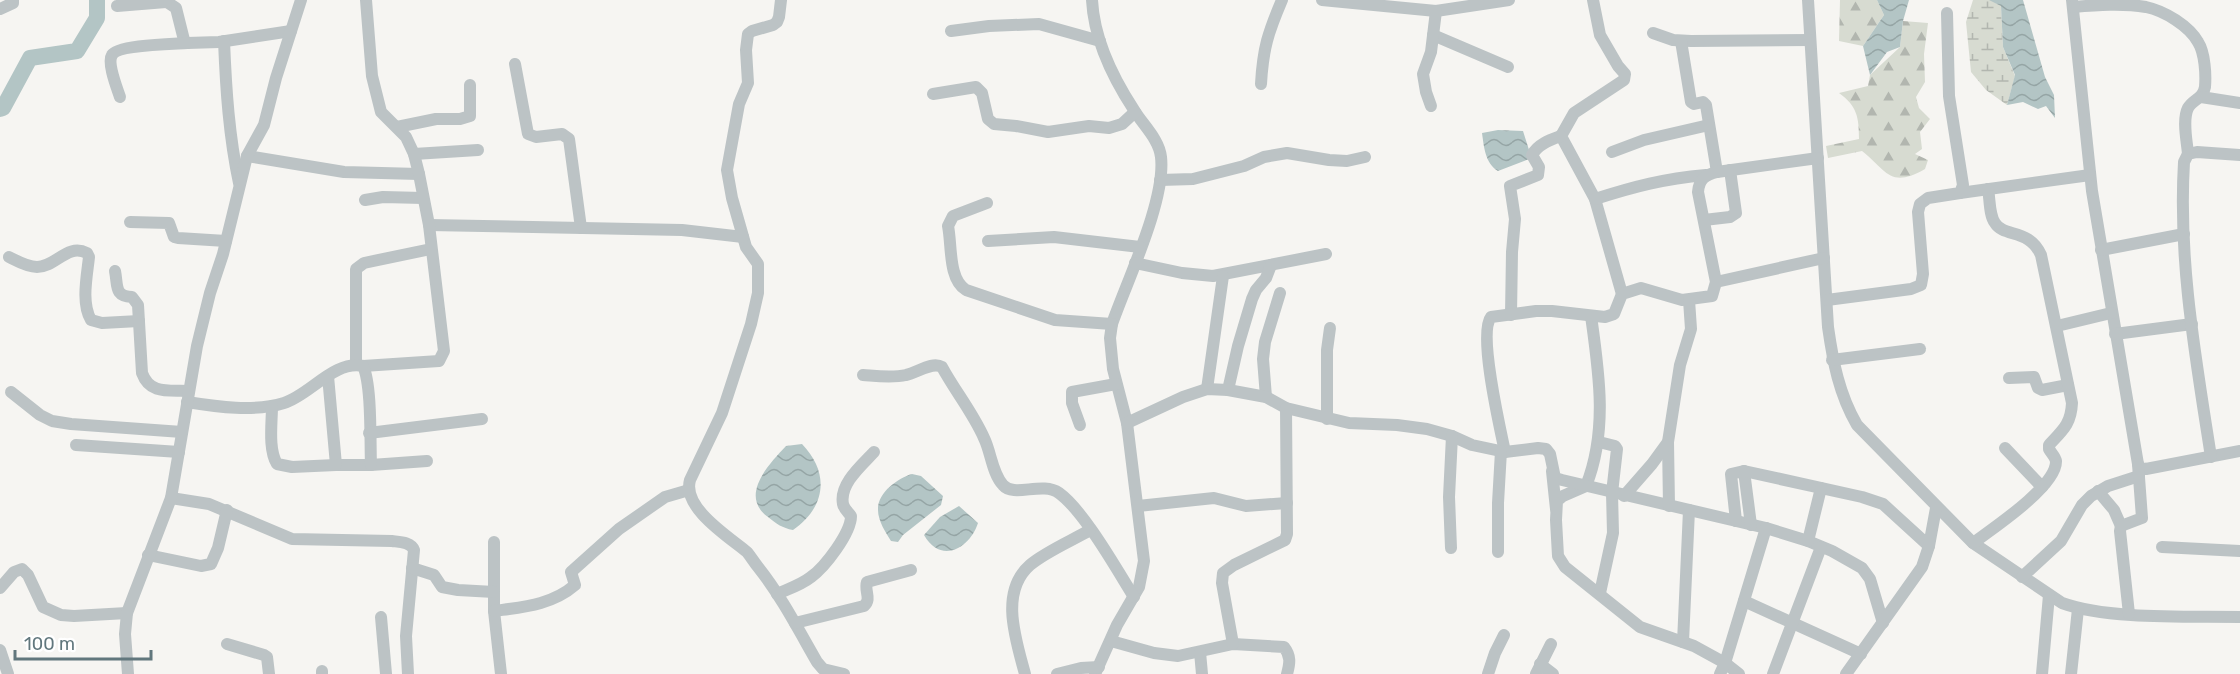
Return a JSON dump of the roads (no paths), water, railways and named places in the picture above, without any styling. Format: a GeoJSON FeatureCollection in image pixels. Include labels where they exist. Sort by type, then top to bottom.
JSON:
{"type":"FeatureCollection","features":[{"type":"Feature","properties":{"kind":"street"},"geometry":{"type":"LineString","coordinates":[[0,9],[13,3],[13,0]]}},
{"type":"Feature","properties":{"kind":"street"},"geometry":{"type":"LineString","coordinates":[[128,674],[125,634],[127,613],[171,498],[197,346],[210,293],[248,156],[264,125],[301,0]]}},
{"type":"Feature","properties":{"kind":"street"},"geometry":{"type":"LineString","coordinates":[[115,271],[119,293],[136,300],[142,373],[146,382],[156,389],[222,407],[272,406],[287,402],[342,368],[440,361],[443,339],[429,225],[419,174],[414,154],[406,137],[381,112],[372,76],[366,0]]}},
{"type":"Feature","properties":{"kind":"street"},"geometry":{"type":"LineString","coordinates":[[781,0],[777,22],[748,34],[746,50],[748,83],[739,104],[728,170],[732,198],[746,247],[758,264],[758,293],[751,324],[722,413],[690,480],[689,490],[694,503],[719,531],[750,555],[795,623],[817,662],[818,671],[844,674]]}},
{"type":"Feature","properties":{"kind":"street"},"geometry":{"type":"LineString","coordinates":[[1057,674],[1081,668],[1097,670],[1134,597],[1142,576],[1144,561],[1127,423],[1111,355],[1112,324],[1135,263],[1160,180],[1160,151],[1121,87],[1100,41],[1092,0]]}},
{"type":"Feature","properties":{"kind":"street"},"geometry":{"type":"LineString","coordinates":[[1261,84],[1267,36],[1282,0]]}},
{"type":"Feature","properties":{"kind":"street"},"geometry":{"type":"LineString","coordinates":[[1322,0],[1409,4],[1436,11],[1509,0]]}},
{"type":"Feature","properties":{"kind":"street"},"geometry":{"type":"LineString","coordinates":[[1510,315],[1515,219],[1510,186],[1538,175],[1539,167],[1532,155],[1534,151],[1545,142],[1561,136],[1574,113],[1624,80],[1625,74],[1600,35],[1593,0]]}},
{"type":"Feature","properties":{"kind":"street"},"geometry":{"type":"LineString","coordinates":[[1808,0],[1832,360],[1846,408],[1857,425],[1936,508],[1973,543],[2049,595],[2078,609],[2129,614],[2240,617]]}},
{"type":"Feature","properties":{"kind":"street"},"geometry":{"type":"LineString","coordinates":[[2163,13],[2165,0]]}},
{"type":"Feature","properties":{"kind":"street"},"geometry":{"type":"LineString","coordinates":[[117,6],[165,1],[176,8],[186,43]]}},
{"type":"Feature","properties":{"kind":"street"},"geometry":{"type":"LineString","coordinates":[[2121,526],[2142,518],[2138,470],[2090,175],[2072,3],[2147,8],[2163,13],[2194,36],[2200,44],[2205,88],[2201,97],[2188,109],[2186,117],[2188,154],[2183,171],[2184,234],[2192,324],[2211,458]]}},
{"type":"Feature","properties":{"kind":"street"},"geometry":{"type":"LineString","coordinates":[[1431,106],[1423,82],[1423,74],[1431,52],[1436,11]]}},
{"type":"Feature","properties":{"kind":"street"},"geometry":{"type":"LineString","coordinates":[[1947,13],[1949,96],[1963,185],[1960,193]]}},
{"type":"Feature","properties":{"kind":"street"},"geometry":{"type":"LineString","coordinates":[[951,31],[989,26],[1039,24],[1100,41]]}},
{"type":"Feature","properties":{"kind":"street"},"geometry":{"type":"LineString","coordinates":[[120,97],[110,58],[116,50],[225,41],[291,31]]}},
{"type":"Feature","properties":{"kind":"street"},"geometry":{"type":"LineString","coordinates":[[1653,33],[1660,37],[1681,41],[1810,40]]}},
{"type":"Feature","properties":{"kind":"street"},"geometry":{"type":"LineString","coordinates":[[1433,35],[1508,67]]}},
{"type":"Feature","properties":{"kind":"street"},"geometry":{"type":"LineString","coordinates":[[225,41],[228,116],[239,186]]}},
{"type":"Feature","properties":{"kind":"street"},"geometry":{"type":"LineString","coordinates":[[1681,41],[1692,102],[1694,104],[1703,102],[1706,105],[1718,172],[1736,213],[1734,216],[1704,220]]}},
{"type":"Feature","properties":{"kind":"street"},"geometry":{"type":"LineString","coordinates":[[515,64],[528,134],[536,137],[562,134],[569,139],[581,228]]}},
{"type":"Feature","properties":{"kind":"street"},"geometry":{"type":"LineString","coordinates":[[397,127],[436,119],[460,119],[470,116],[470,84]]}},
{"type":"Feature","properties":{"kind":"street"},"geometry":{"type":"LineString","coordinates":[[933,94],[976,87],[982,93],[988,119],[994,124],[1048,132],[1089,126],[1109,128],[1122,124],[1135,112]]}},
{"type":"Feature","properties":{"kind":"street"},"geometry":{"type":"LineString","coordinates":[[2201,97],[2240,103]]}},
{"type":"Feature","properties":{"kind":"street"},"geometry":{"type":"LineString","coordinates":[[1612,152],[1644,140],[1709,125]]}},
{"type":"Feature","properties":{"kind":"street"},"geometry":{"type":"LineString","coordinates":[[1498,552],[1498,503],[1503,451],[1490,368],[1486,333],[1488,321],[1491,317],[1552,311],[1605,317],[1614,314],[1622,294],[1595,199],[1561,136]]}},
{"type":"Feature","properties":{"kind":"street"},"geometry":{"type":"LineString","coordinates":[[414,154],[478,150]]}},
{"type":"Feature","properties":{"kind":"street"},"geometry":{"type":"LineString","coordinates":[[2188,154],[2197,152],[2240,155]]}},
{"type":"Feature","properties":{"kind":"street"},"geometry":{"type":"LineString","coordinates":[[1160,180],[1193,179],[1244,166],[1264,157],[1287,153],[1347,161],[1365,157]]}},
{"type":"Feature","properties":{"kind":"street"},"geometry":{"type":"LineString","coordinates":[[248,156],[344,172],[419,174]]}},
{"type":"Feature","properties":{"kind":"street"},"geometry":{"type":"LineString","coordinates":[[1595,199],[1643,183],[1670,178],[1818,158]]}},
{"type":"Feature","properties":{"kind":"street"},"geometry":{"type":"LineString","coordinates":[[1622,294],[1641,288],[1667,297],[1689,300],[1712,296],[1716,282],[1698,192],[1699,184],[1718,172]]}},
{"type":"Feature","properties":{"kind":"street"},"geometry":{"type":"LineString","coordinates":[[1827,300],[1911,289],[1921,285],[1923,274],[1918,212],[1920,204],[1928,198],[2090,175]]}},
{"type":"Feature","properties":{"kind":"street"},"geometry":{"type":"LineString","coordinates":[[1973,543],[2021,508],[2042,487],[2056,464],[2056,458],[2049,449],[2049,445],[2072,417],[2072,403],[2041,255],[2037,245],[1994,223],[1988,189]]}},
{"type":"Feature","properties":{"kind":"street"},"geometry":{"type":"LineString","coordinates":[[365,200],[383,197],[423,198]]}},
{"type":"Feature","properties":{"kind":"street"},"geometry":{"type":"LineString","coordinates":[[987,203],[953,216],[948,226],[955,276],[959,285],[966,290],[1055,320],[1112,324]]}},
{"type":"Feature","properties":{"kind":"street"},"geometry":{"type":"LineString","coordinates":[[130,222],[169,223],[174,237],[226,241]]}},
{"type":"Feature","properties":{"kind":"street"},"geometry":{"type":"LineString","coordinates":[[429,225],[682,230],[743,237]]}},
{"type":"Feature","properties":{"kind":"street"},"geometry":{"type":"LineString","coordinates":[[2101,250],[2184,234]]}},
{"type":"Feature","properties":{"kind":"street"},"geometry":{"type":"LineString","coordinates":[[988,241],[1054,237],[1140,247]]}},
{"type":"Feature","properties":{"kind":"street"},"geometry":{"type":"LineString","coordinates":[[371,465],[366,372],[360,366],[356,269],[364,263],[431,249]]}},
{"type":"Feature","properties":{"kind":"street"},"geometry":{"type":"LineString","coordinates":[[9,257],[30,267],[44,267],[67,252],[81,250],[89,257],[86,291],[88,316],[91,320],[102,323],[139,321]]}},
{"type":"Feature","properties":{"kind":"street"},"geometry":{"type":"LineString","coordinates":[[1135,263],[1200,276],[1224,276],[1326,254]]}},
{"type":"Feature","properties":{"kind":"street"},"geometry":{"type":"LineString","coordinates":[[1716,282],[1824,258]]}},
{"type":"Feature","properties":{"kind":"street"},"geometry":{"type":"LineString","coordinates":[[1228,390],[1252,299],[1266,278],[1271,265]]}},
{"type":"Feature","properties":{"kind":"street"},"geometry":{"type":"LineString","coordinates":[[1207,389],[1224,276]]}},
{"type":"Feature","properties":{"kind":"street"},"geometry":{"type":"LineString","coordinates":[[1266,397],[1263,359],[1265,342],[1281,293]]}},
{"type":"Feature","properties":{"kind":"street"},"geometry":{"type":"LineString","coordinates":[[1669,506],[1668,442],[1680,365],[1691,329],[1689,300]]}},
{"type":"Feature","properties":{"kind":"street"},"geometry":{"type":"LineString","coordinates":[[2057,326],[2111,313]]}},
{"type":"Feature","properties":{"kind":"street"},"geometry":{"type":"LineString","coordinates":[[1556,510],[1557,501],[1563,496],[1586,486],[1593,470],[1599,442],[1601,412],[1591,316]]}},
{"type":"Feature","properties":{"kind":"street"},"geometry":{"type":"LineString","coordinates":[[2115,334],[2192,324]]}},
{"type":"Feature","properties":{"kind":"street"},"geometry":{"type":"LineString","coordinates":[[1327,418],[1327,350],[1330,328]]}},
{"type":"Feature","properties":{"kind":"street"},"geometry":{"type":"LineString","coordinates":[[1832,360],[1920,349]]}},
{"type":"Feature","properties":{"kind":"street"},"geometry":{"type":"LineString","coordinates":[[863,375],[899,376],[932,365],[938,364],[942,367],[983,436],[1003,485],[1010,490],[1049,488],[1059,493],[1090,530],[1134,597]]}},
{"type":"Feature","properties":{"kind":"street"},"geometry":{"type":"LineString","coordinates":[[328,376],[336,465]]}},
{"type":"Feature","properties":{"kind":"street"},"geometry":{"type":"LineString","coordinates":[[2009,378],[2034,377],[2038,388],[2042,390],[2068,385]]}},
{"type":"Feature","properties":{"kind":"street"},"geometry":{"type":"LineString","coordinates":[[1080,425],[1072,403],[1072,392],[1116,384]]}},
{"type":"Feature","properties":{"kind":"street"},"geometry":{"type":"LineString","coordinates":[[1127,423],[1183,397],[1207,389],[1228,390],[1266,397],[1286,408],[1349,423],[1397,425],[1452,436],[1472,445],[1503,451],[1546,449],[1550,454],[1560,562],[1600,593],[1621,614],[1640,627],[1683,642],[1722,669],[1739,674]]}},
{"type":"Feature","properties":{"kind":"street"},"geometry":{"type":"LineString","coordinates":[[11,392],[40,415],[52,421],[182,432]]}},
{"type":"Feature","properties":{"kind":"street"},"geometry":{"type":"LineString","coordinates":[[272,406],[272,445],[274,460],[278,464],[292,467],[427,461]]}},
{"type":"Feature","properties":{"kind":"street"},"geometry":{"type":"LineString","coordinates":[[1233,644],[1222,584],[1223,573],[1234,565],[1285,540],[1287,534],[1286,408]]}},
{"type":"Feature","properties":{"kind":"street"},"geometry":{"type":"LineString","coordinates":[[369,433],[482,419]]}},
{"type":"Feature","properties":{"kind":"street"},"geometry":{"type":"LineString","coordinates":[[1451,548],[1449,497],[1452,436]]}},
{"type":"Feature","properties":{"kind":"street"},"geometry":{"type":"LineString","coordinates":[[1599,442],[1615,446],[1617,449],[1618,495],[1613,533],[1600,593]]}},
{"type":"Feature","properties":{"kind":"street"},"geometry":{"type":"LineString","coordinates":[[1618,495],[1652,464],[1668,442]]}},
{"type":"Feature","properties":{"kind":"street"},"geometry":{"type":"LineString","coordinates":[[76,445],[178,452]]}},
{"type":"Feature","properties":{"kind":"street"},"geometry":{"type":"LineString","coordinates":[[2005,448],[2042,487]]}},
{"type":"Feature","properties":{"kind":"street"},"geometry":{"type":"LineString","coordinates":[[2022,577],[2061,541],[2082,505],[2098,491],[2140,468],[2146,469],[2211,458],[2240,451]]}},
{"type":"Feature","properties":{"kind":"street"},"geometry":{"type":"LineString","coordinates":[[777,594],[813,576],[835,550],[851,522],[851,516],[843,502],[849,481],[874,452]]}},
{"type":"Feature","properties":{"kind":"street"},"geometry":{"type":"LineString","coordinates":[[1552,471],[1555,478],[1618,495],[1766,528],[1821,546],[1862,568],[1870,579],[1883,623]]}},
{"type":"Feature","properties":{"kind":"street"},"geometry":{"type":"LineString","coordinates":[[1736,521],[1731,474],[1744,471],[1862,497],[1883,504],[1929,546]]}},
{"type":"Feature","properties":{"kind":"street"},"geometry":{"type":"LineString","coordinates":[[1744,471],[1751,525]]}},
{"type":"Feature","properties":{"kind":"street"},"geometry":{"type":"LineString","coordinates":[[1808,541],[1821,488]]}},
{"type":"Feature","properties":{"kind":"street"},"geometry":{"type":"LineString","coordinates":[[495,611],[540,604],[567,592],[576,585],[570,572],[620,529],[665,497],[689,490]]}},
{"type":"Feature","properties":{"kind":"street"},"geometry":{"type":"LineString","coordinates":[[2098,491],[2114,510],[2121,526],[2129,614]]}},
{"type":"Feature","properties":{"kind":"street"},"geometry":{"type":"LineString","coordinates":[[171,498],[209,504],[292,539],[382,541],[408,544],[414,550],[406,636],[408,674]]}},
{"type":"Feature","properties":{"kind":"street"},"geometry":{"type":"LineString","coordinates":[[1138,506],[1214,498],[1246,506],[1287,503]]}},
{"type":"Feature","properties":{"kind":"street"},"geometry":{"type":"LineString","coordinates":[[1846,674],[1922,567],[1929,546],[1936,508]]}},
{"type":"Feature","properties":{"kind":"street"},"geometry":{"type":"LineString","coordinates":[[148,555],[201,566],[211,564],[214,560],[226,510]]}},
{"type":"Feature","properties":{"kind":"street"},"geometry":{"type":"LineString","coordinates":[[1683,642],[1689,510]]}},
{"type":"Feature","properties":{"kind":"street"},"geometry":{"type":"LineString","coordinates":[[1722,669],[1766,528]]}},
{"type":"Feature","properties":{"kind":"street"},"geometry":{"type":"LineString","coordinates":[[1025,674],[1018,646],[1012,603],[1017,580],[1031,565],[1090,530]]}},
{"type":"Feature","properties":{"kind":"street"},"geometry":{"type":"LineString","coordinates":[[494,542],[495,611],[501,674]]}},
{"type":"Feature","properties":{"kind":"street"},"geometry":{"type":"LineString","coordinates":[[1773,674],[1821,546]]}},
{"type":"Feature","properties":{"kind":"street"},"geometry":{"type":"LineString","coordinates":[[2162,546],[2240,551]]}},
{"type":"Feature","properties":{"kind":"street"},"geometry":{"type":"LineString","coordinates":[[412,568],[434,575],[442,587],[458,591],[494,592]]}},
{"type":"Feature","properties":{"kind":"street"},"geometry":{"type":"LineString","coordinates":[[0,588],[14,572],[22,569],[28,575],[43,607],[61,615],[127,613]]}},
{"type":"Feature","properties":{"kind":"street"},"geometry":{"type":"LineString","coordinates":[[795,623],[864,606],[868,599],[867,582],[911,570]]}},
{"type":"Feature","properties":{"kind":"street"},"geometry":{"type":"LineString","coordinates":[[2042,674],[2049,595]]}},
{"type":"Feature","properties":{"kind":"street"},"geometry":{"type":"LineString","coordinates":[[1744,601],[1861,654]]}},
{"type":"Feature","properties":{"kind":"street"},"geometry":{"type":"LineString","coordinates":[[2071,674],[2078,609]]}},
{"type":"Feature","properties":{"kind":"street"},"geometry":{"type":"LineString","coordinates":[[381,617],[386,674]]}},
{"type":"Feature","properties":{"kind":"street"},"geometry":{"type":"LineString","coordinates":[[1488,674],[1504,635]]}},
{"type":"Feature","properties":{"kind":"street"},"geometry":{"type":"LineString","coordinates":[[1111,641],[1178,656],[1233,644],[1284,647],[1290,661],[1287,674]]}},
{"type":"Feature","properties":{"kind":"street"},"geometry":{"type":"LineString","coordinates":[[227,644],[267,657],[269,674]]}},
{"type":"Feature","properties":{"kind":"street"},"geometry":{"type":"LineString","coordinates":[[1551,644],[1538,669],[1553,674]]}},
{"type":"Feature","properties":{"kind":"street"},"geometry":{"type":"LineString","coordinates":[[0,650],[8,674]]}},
{"type":"Feature","properties":{"kind":"street"},"geometry":{"type":"LineString","coordinates":[[1200,652],[1202,674]]}},
{"type":"Feature","properties":{"kind":"water"},"geometry":{"type":"Polygon","coordinates":[[[1877,0],[1909,0],[1903,21],[1900,47],[1887,52],[1870,75],[1863,46],[1884,15],[1877,0]]]}},
{"type":"Feature","properties":{"kind":"water"},"geometry":{"type":"Polygon","coordinates":[[[1989,0],[2023,0],[2045,77],[2054,95],[2055,118],[2046,106],[2038,109],[2023,102],[2007,105],[2015,75],[2003,47],[2001,6],[1989,0]]]}},
{"type":"Feature","properties":{"kind":"water"},"geometry":{"type":"Polygon","coordinates":[[[1498,130],[1523,131],[1530,153],[1529,159],[1498,171],[1494,168],[1486,154],[1482,133],[1498,130]]]}},
{"type":"Feature","properties":{"kind":"water"},"geometry":{"type":"Polygon","coordinates":[[[802,444],[817,466],[820,489],[818,500],[812,511],[793,530],[777,524],[760,509],[756,500],[756,490],[765,471],[786,446],[802,444]]]}},
{"type":"Feature","properties":{"kind":"water"},"geometry":{"type":"Polygon","coordinates":[[[912,474],[921,476],[943,496],[941,505],[903,535],[898,542],[891,541],[879,518],[879,504],[889,487],[912,474]]]}},
{"type":"Feature","properties":{"kind":"water"},"geometry":{"type":"Polygon","coordinates":[[[959,506],[978,523],[974,532],[969,540],[954,550],[938,549],[924,535],[940,517],[959,506]]]}},
{"type":"Feature","properties":{"kind":"waterway"},"geometry":{"type":"LineString","coordinates":[[0,109],[3,108],[30,58],[77,51],[97,18],[97,0]]}}]}
